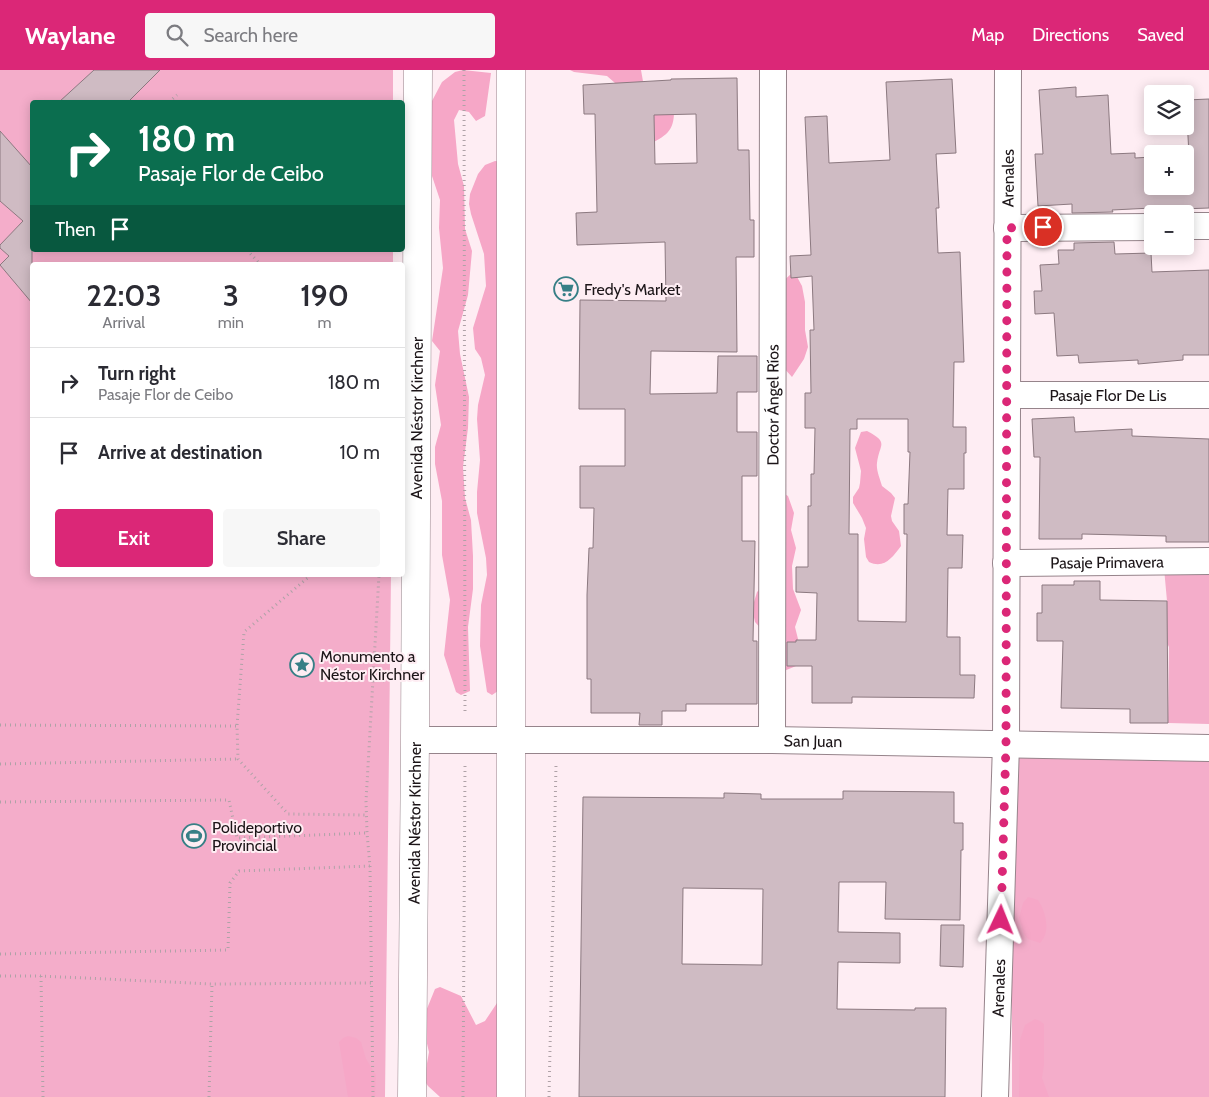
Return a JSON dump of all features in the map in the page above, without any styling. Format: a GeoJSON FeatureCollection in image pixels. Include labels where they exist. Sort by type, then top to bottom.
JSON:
{"type":"FeatureCollection","features":[{"type":"Feature","properties":{"kind":"main road","name":"Avenida Néstor Kirchner"},"geometry":{"type":"LineString","coordinates":[[412,1097],[416,740],[418,70]]}},
{"type":"Feature","properties":{"kind":"main road"},"geometry":{"type":"LineString","coordinates":[[511,70],[511,1097]]}},
{"type":"Feature","properties":{"kind":"street","name":"Doctor Ángel Ríos"},"geometry":{"type":"LineString","coordinates":[[772,740],[773,70]]}},
{"type":"Feature","properties":{"kind":"street","name":"Arenales"},"geometry":{"type":"LineString","coordinates":[[995,1097],[1006,744],[1008,70]]}},
{"type":"Feature","properties":{"kind":"street"},"geometry":{"type":"LineString","coordinates":[[1194,226],[1209,226]]}},
{"type":"Feature","properties":{"kind":"street"},"geometry":{"type":"LineString","coordinates":[[1007,228],[1144,227]]}},
{"type":"Feature","properties":{"kind":"street","name":"Pasaje Flor De Lis"},"geometry":{"type":"LineString","coordinates":[[1008,395],[1209,396]]}},
{"type":"Feature","properties":{"kind":"street","name":"Pasaje Primavera"},"geometry":{"type":"LineString","coordinates":[[1006,563],[1209,561]]}},
{"type":"Feature","properties":{"kind":"street","name":"San Juan"},"geometry":{"type":"LineString","coordinates":[[416,740],[772,740],[1209,748]]}},
{"type":"Feature","properties":{"kind":"path"},"geometry":{"type":"LineString","coordinates":[[463,1097],[465,740],[464,70]]}},
{"type":"Feature","properties":{"kind":"path"},"geometry":{"type":"LineString","coordinates":[[171,100],[177,95]]}},
{"type":"Feature","properties":{"kind":"path"},"geometry":{"type":"LineString","coordinates":[[249,252],[258,262]]}},
{"type":"Feature","properties":{"kind":"path"},"geometry":{"type":"LineString","coordinates":[[310,577],[244,632],[237,726],[238,759],[288,814],[367,815]]}},
{"type":"Feature","properties":{"kind":"path"},"geometry":{"type":"LineString","coordinates":[[373,1097],[373,983],[367,815],[379,577]]}},
{"type":"Feature","properties":{"kind":"path"},"geometry":{"type":"LineString","coordinates":[[0,725],[237,726]]}},
{"type":"Feature","properties":{"kind":"path"},"geometry":{"type":"LineString","coordinates":[[549,1097],[556,740]]}},
{"type":"Feature","properties":{"kind":"path"},"geometry":{"type":"LineString","coordinates":[[0,764],[238,759]]}},
{"type":"Feature","properties":{"kind":"path"},"geometry":{"type":"LineString","coordinates":[[0,802],[229,800],[237,838],[367,833]]}},
{"type":"Feature","properties":{"kind":"path"},"geometry":{"type":"LineString","coordinates":[[0,954],[228,950],[230,883],[239,870],[370,866]]}},
{"type":"Feature","properties":{"kind":"path"},"geometry":{"type":"LineString","coordinates":[[0,976],[41,976],[212,984],[373,983]]}},
{"type":"Feature","properties":{"kind":"path"},"geometry":{"type":"LineString","coordinates":[[41,976],[43,1097]]}},
{"type":"Feature","properties":{"kind":"path"},"geometry":{"type":"LineString","coordinates":[[209,1097],[212,984]]}},
{"type":"Feature","properties":{"kind":"shaded area","name":"Polideportivo Provincial"},"geometry":{"type":"Polygon","coordinates":[[[0,70],[393,70],[393,100],[30,100],[30,252],[393,252],[393,262],[30,262],[30,577],[391,577],[385,1097],[0,1097],[0,70]]]}},
{"type":"Feature","properties":{"kind":"shaded area"},"geometry":{"type":"Polygon","coordinates":[[[463,70],[491,73],[485,116],[476,121],[469,112],[459,110],[454,120],[458,164],[464,186],[465,229],[472,251],[468,295],[458,331],[460,354],[469,397],[468,428],[463,467],[465,498],[471,520],[473,556],[473,589],[468,627],[470,691],[461,695],[456,692],[444,655],[450,600],[442,555],[442,501],[435,464],[435,447],[441,425],[435,385],[440,351],[432,341],[443,268],[439,228],[440,200],[430,170],[428,138],[432,101],[442,82],[455,72],[463,70]]]}},
{"type":"Feature","properties":{"kind":"shaded area"},"geometry":{"type":"Polygon","coordinates":[[[570,70],[641,70],[644,87],[674,107],[671,127],[660,139],[647,145],[615,83],[607,76],[570,70]]]}},
{"type":"Feature","properties":{"kind":"shaded area"},"geometry":{"type":"Polygon","coordinates":[[[495,161],[506,162],[501,689],[492,695],[487,692],[480,646],[481,605],[487,575],[486,558],[477,513],[480,460],[477,419],[478,405],[485,375],[481,358],[475,349],[473,328],[486,286],[484,254],[469,204],[470,194],[478,174],[485,165],[495,161]]]}},
{"type":"Feature","properties":{"kind":"shaded area"},"geometry":{"type":"Polygon","coordinates":[[[791,274],[796,275],[802,286],[808,347],[804,359],[792,377],[783,367],[781,283],[791,274]]]}},
{"type":"Feature","properties":{"kind":"shaded area"},"geometry":{"type":"Polygon","coordinates":[[[867,431],[881,441],[877,463],[878,472],[882,486],[895,498],[891,516],[899,531],[901,546],[891,558],[879,564],[869,562],[866,557],[864,539],[866,528],[853,503],[853,497],[859,488],[861,471],[855,448],[861,432],[867,431]]]}},
{"type":"Feature","properties":{"kind":"shaded area"},"geometry":{"type":"Polygon","coordinates":[[[783,493],[788,496],[794,513],[791,530],[796,548],[792,566],[793,589],[801,610],[795,627],[801,651],[796,666],[784,671],[763,631],[755,622],[753,613],[757,592],[761,588],[783,493]]]}},
{"type":"Feature","properties":{"kind":"shaded area"},"geometry":{"type":"Polygon","coordinates":[[[1164,568],[1209,568],[1209,724],[1168,723],[1169,647],[1167,643],[1167,601],[1164,568]]]}},
{"type":"Feature","properties":{"kind":"shaded area"},"geometry":{"type":"Polygon","coordinates":[[[1019,752],[1209,754],[1209,1097],[1012,1097],[1012,762],[1019,752]]]}},
{"type":"Feature","properties":{"kind":"shaded area"},"geometry":{"type":"Polygon","coordinates":[[[1028,897],[1038,900],[1045,916],[1046,928],[1040,943],[1028,939],[1024,934],[1019,918],[1023,903],[1028,897]]]}},
{"type":"Feature","properties":{"kind":"shaded area"},"geometry":{"type":"Polygon","coordinates":[[[440,987],[461,996],[476,1025],[485,1021],[497,1003],[502,1002],[503,1097],[440,1097],[424,1080],[429,1052],[423,1027],[424,1016],[435,989],[440,987]]]}},
{"type":"Feature","properties":{"kind":"shaded area"},"geometry":{"type":"Polygon","coordinates":[[[1035,1019],[1044,1024],[1044,1065],[1042,1078],[1049,1097],[1019,1097],[1020,1040],[1025,1025],[1035,1019]]]}},
{"type":"Feature","properties":{"kind":"shaded area"},"geometry":{"type":"Polygon","coordinates":[[[348,1036],[356,1038],[361,1042],[366,1059],[376,1075],[375,1097],[348,1097],[339,1042],[348,1036]]]}},
{"type":"Feature","properties":{"kind":"building"},"geometry":{"type":"Polygon","coordinates":[[[94,70],[160,70],[130,100],[61,100],[94,70]]]}},
{"type":"Feature","properties":{"kind":"building"},"geometry":{"type":"Polygon","coordinates":[[[737,78],[738,150],[749,150],[750,220],[754,220],[754,257],[736,257],[737,352],[651,351],[650,394],[717,393],[718,356],[757,356],[757,392],[737,392],[737,432],[757,432],[757,476],[742,476],[742,541],[755,541],[753,641],[757,641],[757,704],[686,704],[686,711],[662,711],[662,725],[639,725],[640,713],[591,713],[591,679],[587,679],[587,595],[589,548],[593,548],[594,508],[580,508],[580,466],[625,466],[625,409],[579,409],[580,300],[666,301],[665,242],[577,245],[576,213],[597,212],[595,114],[584,114],[583,85],[671,79],[737,78]],[[696,114],[654,115],[655,164],[697,163],[696,114]]]}},
{"type":"Feature","properties":{"kind":"building"},"geometry":{"type":"Polygon","coordinates":[[[952,79],[956,153],[936,154],[939,208],[936,208],[938,253],[960,252],[964,362],[954,362],[953,427],[966,427],[966,453],[964,453],[964,489],[948,489],[947,535],[963,535],[962,568],[948,568],[947,637],[960,637],[960,675],[975,675],[974,698],[852,697],[852,703],[812,703],[812,666],[787,666],[787,642],[816,640],[817,593],[796,592],[796,567],[808,567],[808,506],[811,506],[811,474],[814,474],[815,428],[805,428],[805,393],[811,393],[810,330],[814,330],[812,276],[791,278],[790,256],[811,255],[805,117],[827,116],[829,163],[890,160],[886,82],[952,79]],[[857,419],[857,429],[850,429],[849,534],[858,534],[858,621],[906,622],[907,534],[904,534],[904,504],[908,504],[910,452],[908,452],[908,419],[857,419]]]}},
{"type":"Feature","properties":{"kind":"building"},"geometry":{"type":"Polygon","coordinates":[[[1076,87],[1076,97],[1108,95],[1111,154],[1135,153],[1135,158],[1144,157],[1144,195],[1194,195],[1194,145],[1188,145],[1188,135],[1194,135],[1194,100],[1209,99],[1209,208],[1194,209],[1194,205],[1144,205],[1144,208],[1112,210],[1113,212],[1072,213],[1072,204],[1038,206],[1035,154],[1043,154],[1039,90],[1076,87]]]}},
{"type":"Feature","properties":{"kind":"building"},"geometry":{"type":"Polygon","coordinates":[[[0,131],[30,165],[30,252],[32,252],[32,262],[30,262],[30,301],[0,265],[9,256],[0,248],[0,245],[23,221],[0,201],[0,131]]]}},
{"type":"Feature","properties":{"kind":"building"},"geometry":{"type":"Polygon","coordinates":[[[1114,242],[1115,254],[1144,253],[1144,255],[1151,255],[1152,272],[1209,270],[1209,355],[1183,355],[1183,360],[1138,364],[1138,360],[1079,363],[1078,355],[1057,356],[1054,313],[1035,314],[1034,291],[1042,291],[1040,265],[1059,264],[1058,250],[1074,250],[1074,243],[1114,242]]]}},
{"type":"Feature","properties":{"kind":"building"},"geometry":{"type":"Polygon","coordinates":[[[1074,417],[1075,432],[1132,429],[1132,436],[1209,439],[1209,542],[1166,542],[1166,536],[1082,534],[1082,539],[1039,539],[1040,457],[1034,457],[1032,419],[1074,417]]]}},
{"type":"Feature","properties":{"kind":"building"},"geometry":{"type":"Polygon","coordinates":[[[1074,581],[1100,581],[1100,600],[1167,601],[1168,723],[1130,723],[1130,709],[1061,708],[1063,641],[1037,641],[1037,613],[1042,613],[1042,585],[1074,585],[1074,581]]]}},
{"type":"Feature","properties":{"kind":"building"},"geometry":{"type":"Polygon","coordinates":[[[843,791],[954,792],[954,823],[963,823],[960,920],[885,919],[886,882],[839,882],[838,932],[900,933],[900,963],[838,962],[837,1009],[915,1010],[915,1008],[946,1008],[945,1097],[579,1097],[583,797],[724,798],[724,793],[761,794],[761,799],[843,799],[843,791]],[[683,888],[682,964],[762,965],[763,889],[683,888]]]}},
{"type":"Feature","properties":{"kind":"building"},"geometry":{"type":"Polygon","coordinates":[[[941,925],[964,925],[963,967],[940,966],[941,925]]]}},
{"type":"Feature","properties":{"kind":"place","name":"Fredy's Market"},"geometry":{"type":"Point","coordinates":[566,289]}},
{"type":"Feature","properties":{"kind":"place","name":"Monumento a Néstor Kirchner"},"geometry":{"type":"Point","coordinates":[302,665]}},
{"type":"Feature","properties":{"kind":"place","name":"Polideportivo Provincial"},"geometry":{"type":"Point","coordinates":[194,836]}},
{"type":"Feature","properties":{"kind":"route"},"geometry":{"type":"LineString","coordinates":[[1001,920],[1006,744],[1007,228],[1043,227]]}}]}
